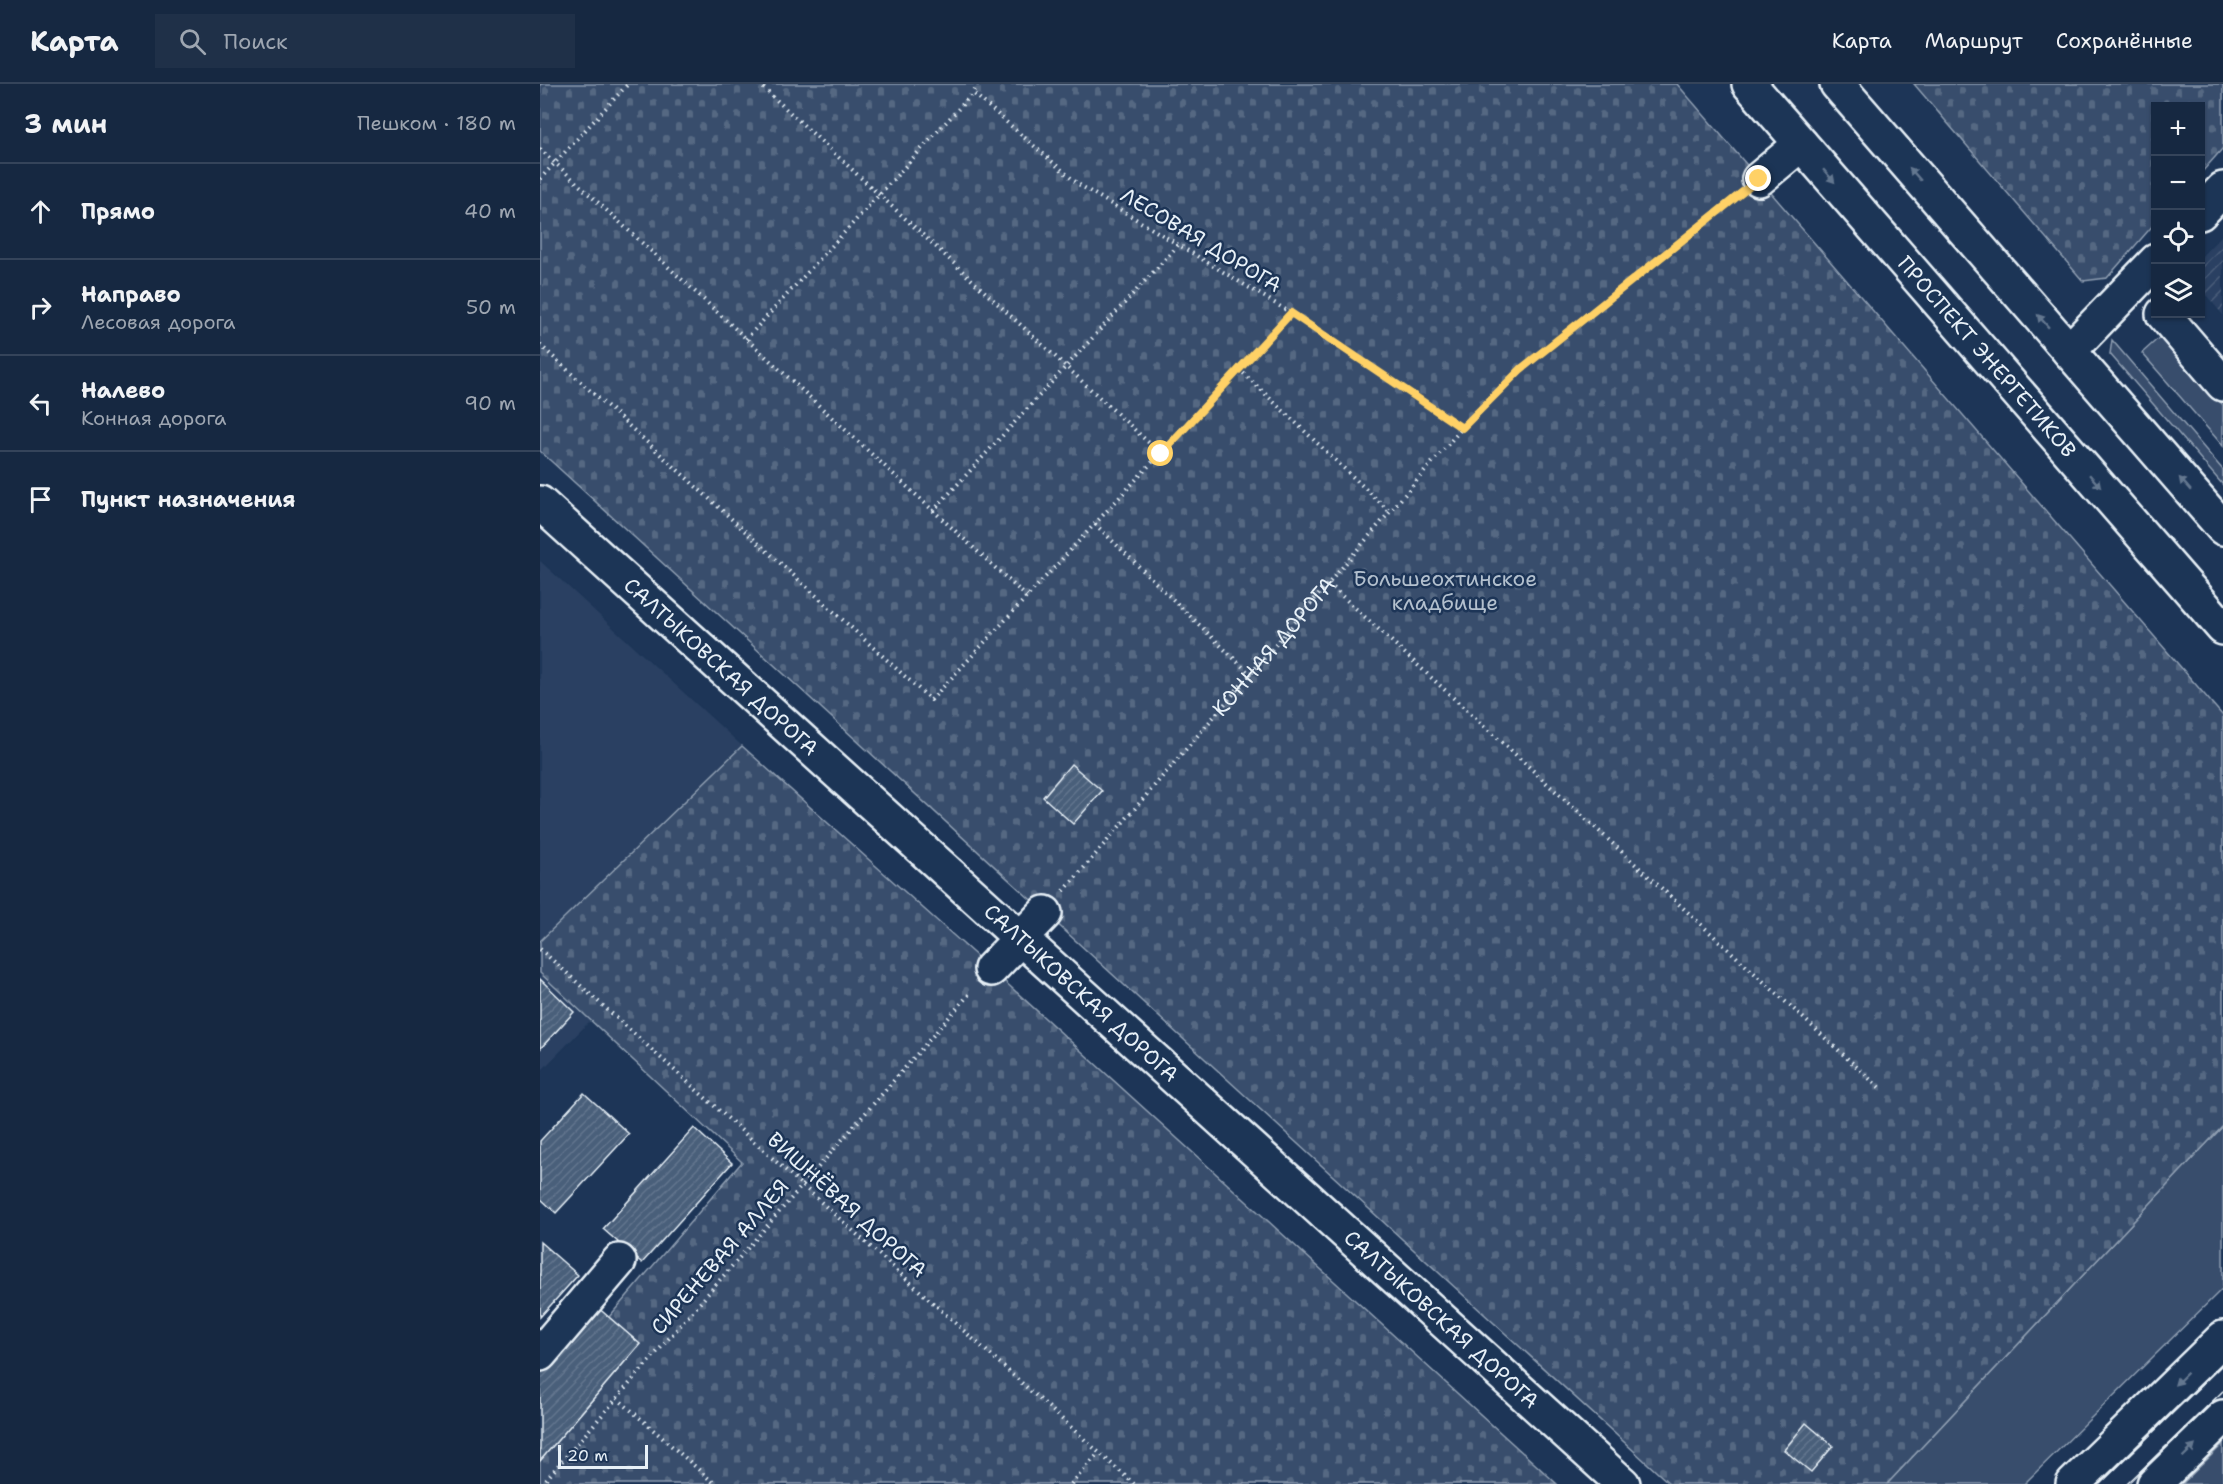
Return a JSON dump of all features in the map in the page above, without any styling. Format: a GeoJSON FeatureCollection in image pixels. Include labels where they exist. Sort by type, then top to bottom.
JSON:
{"type":"FeatureCollection","features":[{"type":"Feature","properties":{"kind":"main road","name":"ПРОСПЕКТ ЭНЕРГЕТИКОВ"},"geometry":{"type":"LineString","coordinates":[[1749,84],[2223,628]]}},
{"type":"Feature","properties":{"kind":"main road"},"geometry":{"type":"LineString","coordinates":[[1847,88],[2069,351],[2223,528]]}},
{"type":"Feature","properties":{"kind":"main road"},"geometry":{"type":"LineString","coordinates":[[1759,179],[1801,144]]}},
{"type":"Feature","properties":{"kind":"main road"},"geometry":{"type":"LineString","coordinates":[[2203,210],[2223,189]]}},
{"type":"Feature","properties":{"kind":"main road"},"geometry":{"type":"LineString","coordinates":[[2069,351],[2149,283]]}},
{"type":"Feature","properties":{"kind":"main road"},"geometry":{"type":"LineString","coordinates":[[2166,318],[2223,384]]}},
{"type":"Feature","properties":{"kind":"main road","name":"САЛТЫКОВСКАЯ ДОРОГА"},"geometry":{"type":"LineString","coordinates":[[540,503],[1623,1484]]}},
{"type":"Feature","properties":{"kind":"main road"},"geometry":{"type":"LineString","coordinates":[[991,969],[1045,913]]}},
{"type":"Feature","properties":{"kind":"main road"},"geometry":{"type":"LineString","coordinates":[[540,1354],[619,1261]]}},
{"type":"Feature","properties":{"kind":"main road"},"geometry":{"type":"LineString","coordinates":[[2073,1484],[2223,1338]]}},
{"type":"Feature","properties":{"kind":"main road"},"geometry":{"type":"LineString","coordinates":[[2154,1484],[2223,1417]]}},
{"type":"Feature","properties":{"kind":"path"},"geometry":{"type":"LineString","coordinates":[[540,179],[628,84]]}},
{"type":"Feature","properties":{"kind":"path"},"geometry":{"type":"LineString","coordinates":[[759,84],[1161,454]]}},
{"type":"Feature","properties":{"kind":"path"},"geometry":{"type":"LineString","coordinates":[[746,339],[973,93],[977,84]]}},
{"type":"Feature","properties":{"kind":"path","name":"ЛЕСОВАЯ ДОРОГА"},"geometry":{"type":"LineString","coordinates":[[973,93],[1078,184],[1291,313],[1462,428]]}},
{"type":"Feature","properties":{"kind":"path"},"geometry":{"type":"LineString","coordinates":[[540,149],[1027,597]]}},
{"type":"Feature","properties":{"kind":"path","name":"КОННАЯ ДОРОГА"},"geometry":{"type":"LineString","coordinates":[[1045,913],[1462,428],[1521,369],[1759,179]]}},
{"type":"Feature","properties":{"kind":"path"},"geometry":{"type":"LineString","coordinates":[[933,511],[1179,244]]}},
{"type":"Feature","properties":{"kind":"path"},"geometry":{"type":"LineString","coordinates":[[540,345],[931,700],[1291,313]]}},
{"type":"Feature","properties":{"kind":"path"},"geometry":{"type":"LineString","coordinates":[[1239,369],[1390,512]]}},
{"type":"Feature","properties":{"kind":"path"},"geometry":{"type":"LineString","coordinates":[[1095,524],[1251,675]]}},
{"type":"Feature","properties":{"kind":"path"},"geometry":{"type":"LineString","coordinates":[[1329,584],[1882,1090]]}},
{"type":"Feature","properties":{"kind":"path","name":"ВИШНЁВАЯ ДОРОГА"},"geometry":{"type":"LineString","coordinates":[[540,949],[1134,1484]]}},
{"type":"Feature","properties":{"kind":"path","name":"СИРЕНЕВАЯ АЛЛЕЯ"},"geometry":{"type":"LineString","coordinates":[[542,1484],[991,969]]}},
{"type":"Feature","properties":{"kind":"path"},"geometry":{"type":"LineString","coordinates":[[617,1398],[715,1484]]}},
{"type":"Feature","properties":{"kind":"path"},"geometry":{"type":"LineString","coordinates":[[1071,1484],[1099,1453]]}},
{"type":"Feature","properties":{"kind":"shaded area"},"geometry":{"type":"Polygon","coordinates":[[[2223,234],[2223,315],[2205,294],[2205,253],[2223,234]]]}},
{"type":"Feature","properties":{"kind":"shaded area"},"geometry":{"type":"Polygon","coordinates":[[[540,561],[742,746],[540,941],[540,561]]]}},
{"type":"Feature","properties":{"kind":"shaded area"},"geometry":{"type":"Polygon","coordinates":[[[540,973],[590,1021],[540,1072],[540,973]]]}},
{"type":"Feature","properties":{"kind":"green space","name":"Большеохтинское кладбище"},"geometry":{"type":"Polygon","coordinates":[[[540,84],[1677,84],[2223,716],[2223,1126],[1887,1484],[1670,1484],[540,451],[540,84]]]}},
{"type":"Feature","properties":{"kind":"green space"},"geometry":{"type":"Polygon","coordinates":[[[1914,84],[2223,84],[2223,148],[2205,168],[2205,102],[2151,102],[2151,228],[2107,278],[2083,281],[1914,84]]]}},
{"type":"Feature","properties":{"kind":"green space"},"geometry":{"type":"Polygon","coordinates":[[[2162,335],[2223,405],[2223,446],[2142,353],[2162,335]]]}},
{"type":"Feature","properties":{"kind":"green space"},"geometry":{"type":"Polygon","coordinates":[[[2112,340],[2223,470],[2223,485],[2110,354],[2112,340]]]}},
{"type":"Feature","properties":{"kind":"green space"},"geometry":{"type":"Polygon","coordinates":[[[742,746],[991,969],[1557,1484],[540,1484],[540,1461],[640,1344],[609,1317],[742,1162],[540,973],[540,941],[742,746]]]}},
{"type":"Feature","properties":{"kind":"green space"},"geometry":{"type":"Polygon","coordinates":[[[2223,1126],[2223,1288],[2024,1484],[1887,1484],[2223,1126]]]}},
{"type":"Feature","properties":{"kind":"green space"},"geometry":{"type":"Polygon","coordinates":[[[2223,1444],[2223,1484],[2182,1484],[2223,1444]]]}},
{"type":"Feature","properties":{"kind":"building"},"geometry":{"type":"Polygon","coordinates":[[[1071,764],[1102,791],[1073,824],[1043,797],[1071,764]]]}},
{"type":"Feature","properties":{"kind":"building"},"geometry":{"type":"Polygon","coordinates":[[[540,979],[574,1012],[540,1049],[540,979]]]}},
{"type":"Feature","properties":{"kind":"building"},"geometry":{"type":"Polygon","coordinates":[[[584,1093],[629,1134],[556,1213],[540,1198],[540,1141],[584,1093]]]}},
{"type":"Feature","properties":{"kind":"building"},"geometry":{"type":"Polygon","coordinates":[[[694,1128],[732,1163],[642,1263],[603,1229],[694,1128]]]}},
{"type":"Feature","properties":{"kind":"building"},"geometry":{"type":"Polygon","coordinates":[[[540,1242],[578,1275],[540,1317],[540,1242]]]}},
{"type":"Feature","properties":{"kind":"building"},"geometry":{"type":"Polygon","coordinates":[[[596,1306],[640,1344],[540,1461],[540,1371],[596,1306]]]}},
{"type":"Feature","properties":{"kind":"building"},"geometry":{"type":"Polygon","coordinates":[[[1806,1423],[1833,1446],[1811,1472],[1784,1450],[1806,1423]]]}},
{"type":"Feature","properties":{"kind":"tram line"},"geometry":{"type":"LineString","coordinates":[[2100,1484],[2223,1364]]}},
{"type":"Feature","properties":{"kind":"tram line"},"geometry":{"type":"LineString","coordinates":[[2127,1484],[2223,1391]]}},
{"type":"Feature","properties":{"kind":"route"},"geometry":{"type":"LineString","coordinates":[[1161,454],[1291,313],[1462,428],[1521,369],[1759,179]]}}]}
